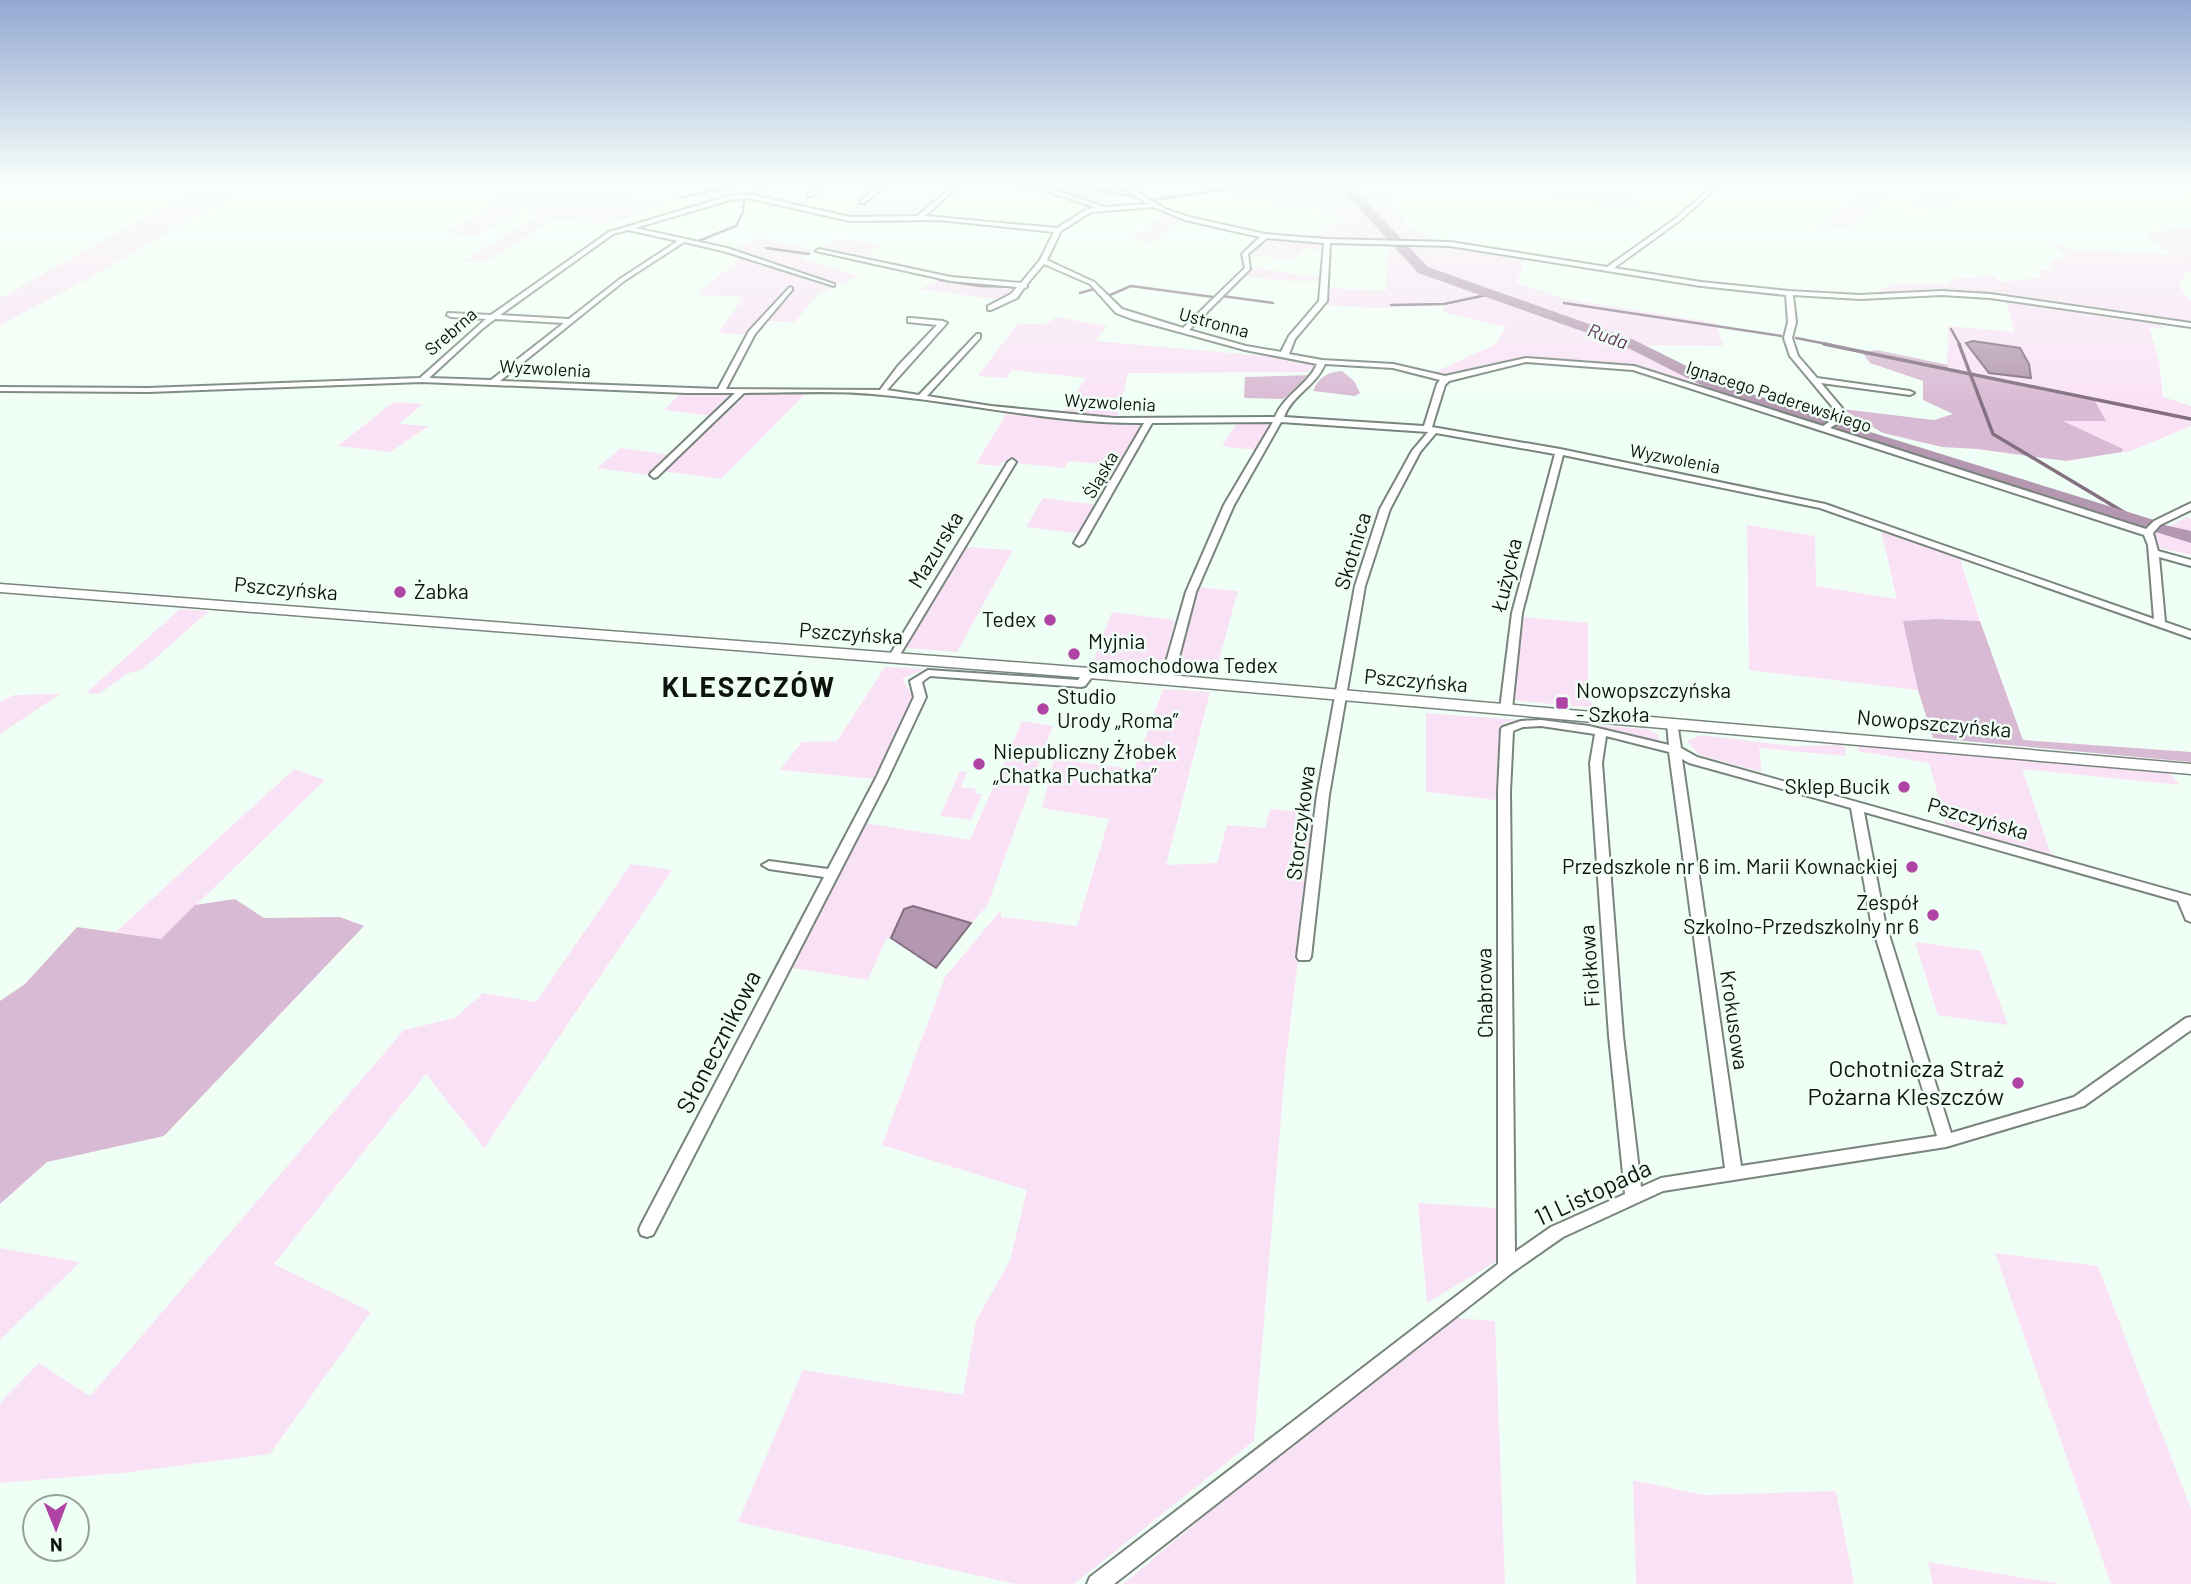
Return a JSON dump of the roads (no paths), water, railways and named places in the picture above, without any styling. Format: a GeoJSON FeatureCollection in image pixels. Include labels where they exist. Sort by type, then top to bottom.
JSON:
{"type":"FeatureCollection","features":[{"type":"Feature","properties":{"kind":"main road","name":"Pszczyńska"},"geometry":{"type":"LineString","coordinates":[[0,588],[1089,673],[1339,695],[1511,716],[1673,724]]}},
{"type":"Feature","properties":{"kind":"main road","name":"Nowopszczyńska"},"geometry":{"type":"LineString","coordinates":[[1673,724],[2191,769]]}},
{"type":"Feature","properties":{"kind":"street","name":"Srebrna"},"geometry":{"type":"LineString","coordinates":[[422,380],[492,317],[575,258]]}},
{"type":"Feature","properties":{"kind":"street"},"geometry":{"type":"LineString","coordinates":[[494,382],[622,281],[657,258]]}},
{"type":"Feature","properties":{"kind":"street"},"geometry":{"type":"LineString","coordinates":[[754,258],[832,285]]}},
{"type":"Feature","properties":{"kind":"street"},"geometry":{"type":"LineString","coordinates":[[852,258],[951,279],[1025,286]]}},
{"type":"Feature","properties":{"kind":"street"},"geometry":{"type":"LineString","coordinates":[[991,308],[1014,296],[1025,286],[1044,258]]}},
{"type":"Feature","properties":{"kind":"street"},"geometry":{"type":"LineString","coordinates":[[1184,331],[1248,268],[1246,258]]}},
{"type":"Feature","properties":{"kind":"street"},"geometry":{"type":"LineString","coordinates":[[1284,355],[1292,338],[1323,301],[1326,258]]}},
{"type":"Feature","properties":{"kind":"street"},"geometry":{"type":"LineString","coordinates":[[1543,258],[1701,284],[1789,293],[1990,296],[2191,325]]}},
{"type":"Feature","properties":{"kind":"street"},"geometry":{"type":"LineString","coordinates":[[1611,268],[1625,258]]}},
{"type":"Feature","properties":{"kind":"street","name":"Ustronna"},"geometry":{"type":"LineString","coordinates":[[1043,261],[1092,283],[1119,311],[1184,331],[1245,348],[1322,362],[1393,366],[1446,379]]}},
{"type":"Feature","properties":{"kind":"street"},"geometry":{"type":"LineString","coordinates":[[721,391],[752,334],[790,289]]}},
{"type":"Feature","properties":{"kind":"street"},"geometry":{"type":"LineString","coordinates":[[1789,293],[1792,322],[1788,338],[1794,356],[1839,410],[1841,418],[1825,428]]}},
{"type":"Feature","properties":{"kind":"street"},"geometry":{"type":"LineString","coordinates":[[452,315],[572,321]]}},
{"type":"Feature","properties":{"kind":"street"},"geometry":{"type":"LineString","coordinates":[[882,392],[943,323],[911,320]]}},
{"type":"Feature","properties":{"kind":"street"},"geometry":{"type":"LineString","coordinates":[[922,397],[978,336]]}},
{"type":"Feature","properties":{"kind":"street","name":"Ignacego Paderewskiego"},"geometry":{"type":"LineString","coordinates":[[1446,379],[1526,360],[1621,365],[2147,533]]}},
{"type":"Feature","properties":{"kind":"street"},"geometry":{"type":"LineString","coordinates":[[1167,680],[1191,592],[1228,505],[1278,420],[1281,409],[1311,382],[1319,372],[1322,362]]}},
{"type":"Feature","properties":{"kind":"street"},"geometry":{"type":"LineString","coordinates":[[1430,429],[1441,384],[1446,379]]}},
{"type":"Feature","properties":{"kind":"street","name":"Wyzwolenia"},"geometry":{"type":"LineString","coordinates":[[0,389],[148,390],[422,380],[625,389],[882,392],[1077,418],[1149,421],[1278,420],[1430,429],[1560,452],[1822,506],[2191,635]]}},
{"type":"Feature","properties":{"kind":"street"},"geometry":{"type":"LineString","coordinates":[[1814,380],[1910,393]]}},
{"type":"Feature","properties":{"kind":"street"},"geometry":{"type":"LineString","coordinates":[[654,475],[743,390]]}},
{"type":"Feature","properties":{"kind":"street","name":"Śląska"},"geometry":{"type":"LineString","coordinates":[[1079,543],[1149,421]]}},
{"type":"Feature","properties":{"kind":"street","name":"Skotnica"},"geometry":{"type":"LineString","coordinates":[[1339,695],[1360,586],[1385,509],[1430,429]]}},
{"type":"Feature","properties":{"kind":"street","name":"Łużycka"},"geometry":{"type":"LineString","coordinates":[[1511,716],[1517,613],[1560,452]]}},
{"type":"Feature","properties":{"kind":"street","name":"Mazurska"},"geometry":{"type":"LineString","coordinates":[[892,658],[1012,462]]}},
{"type":"Feature","properties":{"kind":"street"},"geometry":{"type":"LineString","coordinates":[[2160,622],[2154,553],[2147,533],[2157,523],[2191,506]]}},
{"type":"Feature","properties":{"kind":"street"},"geometry":{"type":"LineString","coordinates":[[2154,553],[2191,563]]}},
{"type":"Feature","properties":{"kind":"street","name":"Słonecznikowa"},"geometry":{"type":"LineString","coordinates":[[648,1230],[882,778],[920,697],[916,681],[928,673],[1081,684],[1089,673]]}},
{"type":"Feature","properties":{"kind":"street","name":"Storczykowa"},"geometry":{"type":"LineString","coordinates":[[1304,957],[1323,794],[1339,695]]}},
{"type":"Feature","properties":{"kind":"street","name":"Pszczyńska"},"geometry":{"type":"LineString","coordinates":[[1511,716],[1601,732],[1675,750],[1701,763],[2188,899]]}},
{"type":"Feature","properties":{"kind":"street","name":"Chabrowa"},"geometry":{"type":"LineString","coordinates":[[1507,1267],[1504,792],[1507,729],[1511,716]]}},
{"type":"Feature","properties":{"kind":"street"},"geometry":{"type":"LineString","coordinates":[[1673,724],[1675,750]]}},
{"type":"Feature","properties":{"kind":"street","name":"Fiołkowa"},"geometry":{"type":"LineString","coordinates":[[1601,732],[1596,763],[1616,1036],[1634,1197]]}},
{"type":"Feature","properties":{"kind":"street","name":"Krokusowa"},"geometry":{"type":"LineString","coordinates":[[1675,750],[1734,1172]]}},
{"type":"Feature","properties":{"kind":"street"},"geometry":{"type":"LineString","coordinates":[[1857,807],[1878,922],[1946,1141]]}},
{"type":"Feature","properties":{"kind":"street"},"geometry":{"type":"LineString","coordinates":[[769,865],[831,874]]}},
{"type":"Feature","properties":{"kind":"street"},"geometry":{"type":"LineString","coordinates":[[2188,899],[2191,917]]}},
{"type":"Feature","properties":{"kind":"street","name":"11 Listopada"},"geometry":{"type":"LineString","coordinates":[[1097,1584],[1507,1267],[1558,1232],[1661,1185],[1946,1141],[2080,1102],[2191,1022]]}},
{"type":"Feature","properties":{"kind":"waterway","name":"Ruda"},"geometry":{"type":"LineString","coordinates":[[1412,258],[1423,270],[1629,343],[1721,389],[1823,422]]}},
{"type":"Feature","properties":{"kind":"waterway"},"geometry":{"type":"LineString","coordinates":[[940,280],[980,286],[1020,287]]}},
{"type":"Feature","properties":{"kind":"waterway"},"geometry":{"type":"LineString","coordinates":[[1110,295],[1131,286],[1213,297]]}},
{"type":"Feature","properties":{"kind":"waterway"},"geometry":{"type":"LineString","coordinates":[[1080,293],[1094,289]]}},
{"type":"Feature","properties":{"kind":"waterway"},"geometry":{"type":"LineString","coordinates":[[1391,305],[1444,304],[1491,294]]}},
{"type":"Feature","properties":{"kind":"waterway"},"geometry":{"type":"LineString","coordinates":[[1222,296],[1273,303]]}},
{"type":"Feature","properties":{"kind":"waterway"},"geometry":{"type":"LineString","coordinates":[[1564,303],[1781,336]]}},
{"type":"Feature","properties":{"kind":"waterway"},"geometry":{"type":"LineString","coordinates":[[1951,329],[1960,345]]}},
{"type":"Feature","properties":{"kind":"waterway"},"geometry":{"type":"LineString","coordinates":[[1796,338],[1832,345]]}},
{"type":"Feature","properties":{"kind":"waterway"},"geometry":{"type":"LineString","coordinates":[[1824,344],[1970,374]]}},
{"type":"Feature","properties":{"kind":"waterway"},"geometry":{"type":"LineString","coordinates":[[1959,344],[1970,374]]}},
{"type":"Feature","properties":{"kind":"waterway"},"geometry":{"type":"LineString","coordinates":[[1970,374],[2191,419]]}},
{"type":"Feature","properties":{"kind":"waterway"},"geometry":{"type":"LineString","coordinates":[[1970,374],[1993,434],[2137,520]]}},
{"type":"Feature","properties":{"kind":"waterway","name":"Ruda"},"geometry":{"type":"LineString","coordinates":[[1838,427],[2147,524]]}},
{"type":"Feature","properties":{"kind":"waterway","name":"Ruda"},"geometry":{"type":"LineString","coordinates":[[2159,528],[2191,537]]}},
{"type":"Feature","properties":{"kind":"place","name":"Żabka"},"geometry":{"type":"Point","coordinates":[400,592]}},
{"type":"Feature","properties":{"kind":"place","name":"Tedex"},"geometry":{"type":"Point","coordinates":[1050,620]}},
{"type":"Feature","properties":{"kind":"place","name":"Myjnia samochodowa Tedex"},"geometry":{"type":"Point","coordinates":[1074,654]}},
{"type":"Feature","properties":{"kind":"place","name":"Nowopszczyńska - Szkoła"},"geometry":{"type":"Point","coordinates":[1562,703]}},
{"type":"Feature","properties":{"kind":"place","name":"Studio Urody „Roma”"},"geometry":{"type":"Point","coordinates":[1043,709]}},
{"type":"Feature","properties":{"kind":"place","name":"Niepubliczny Żłobek „Chatka Puchatka”"},"geometry":{"type":"Point","coordinates":[979,764]}},
{"type":"Feature","properties":{"kind":"place","name":"Sklep Bucik"},"geometry":{"type":"Point","coordinates":[1904,787]}},
{"type":"Feature","properties":{"kind":"place","name":"Przedszkole nr 6 im. Marii Kownackiej"},"geometry":{"type":"Point","coordinates":[1912,867]}},
{"type":"Feature","properties":{"kind":"place","name":"Zespół Szkolno-Przedszkolny nr 6"},"geometry":{"type":"Point","coordinates":[1933,915]}},
{"type":"Feature","properties":{"kind":"place","name":"Ochotnicza Straż Pożarna Kleszczów"},"geometry":{"type":"Point","coordinates":[2018,1083]}},
{"type":"Feature","properties":{"kind":"district","name":"KLESZCZÓW"},"geometry":{"type":"Point","coordinates":[749,687]}}]}
